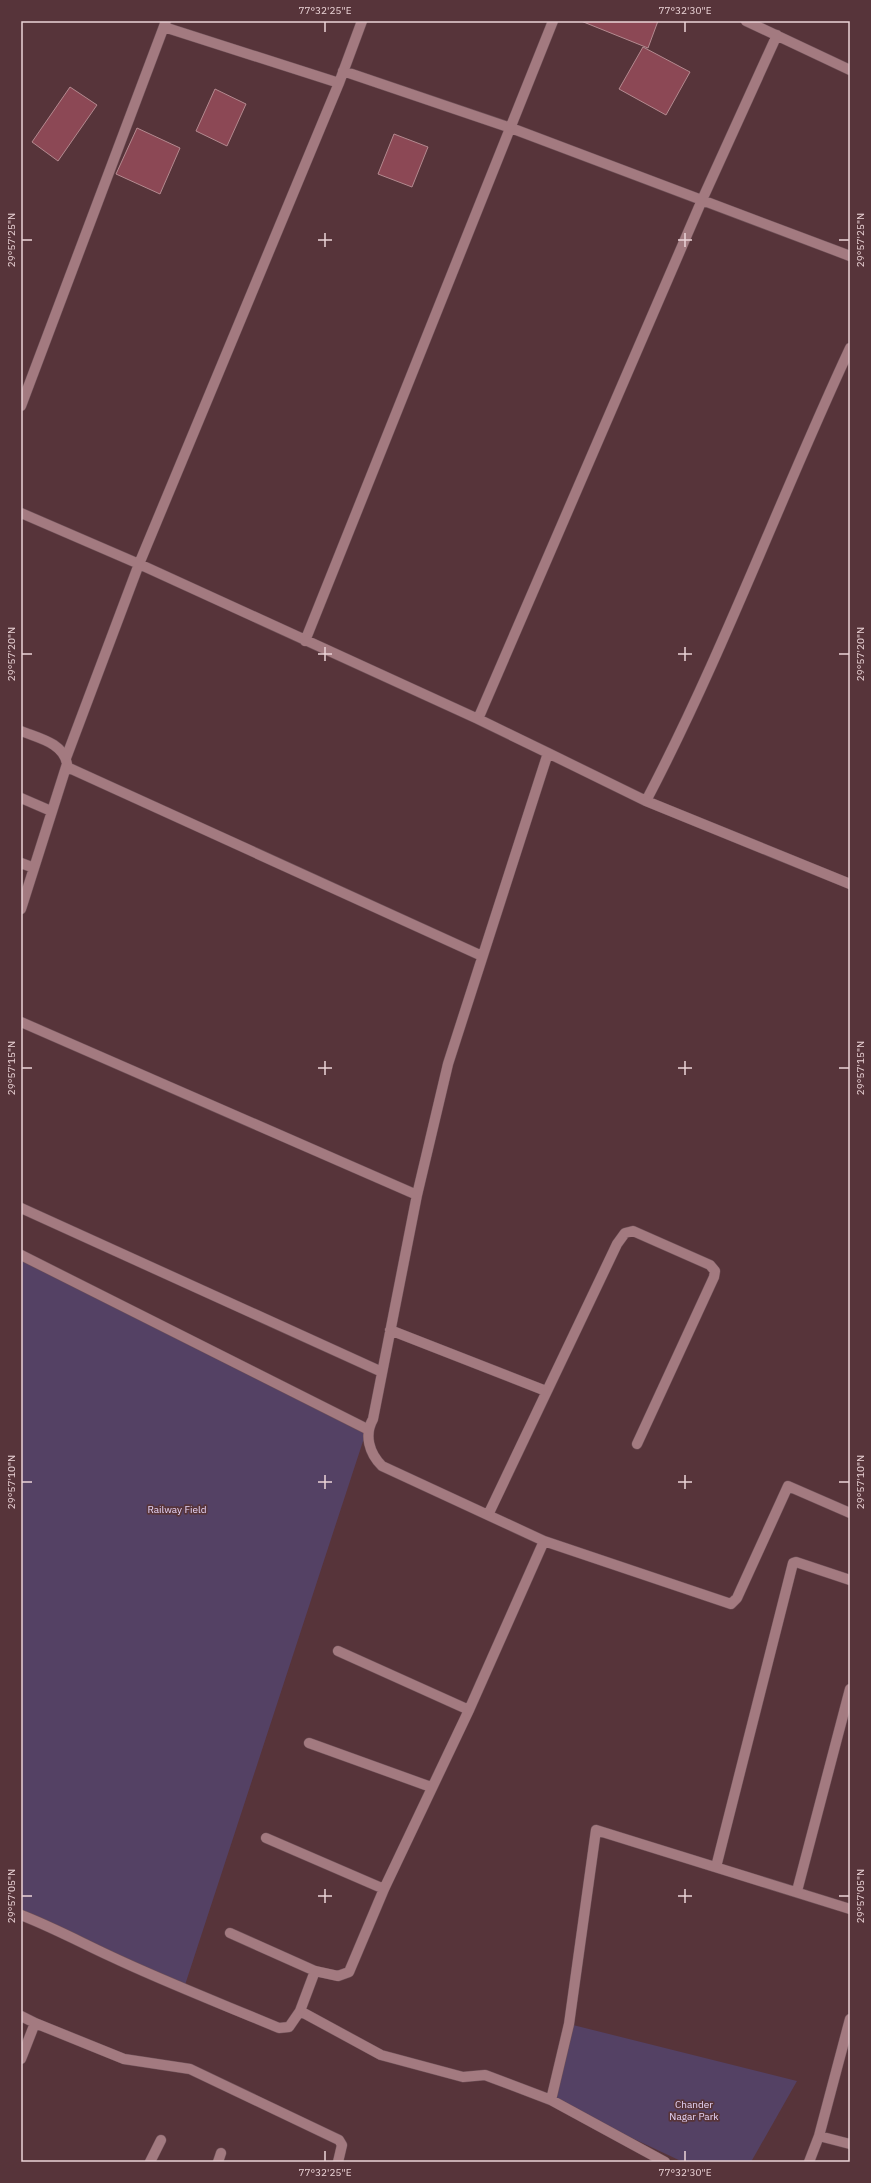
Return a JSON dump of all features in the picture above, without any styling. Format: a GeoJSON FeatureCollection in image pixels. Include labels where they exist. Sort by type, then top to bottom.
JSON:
{"type":"FeatureCollection","features":[{"type":"Feature","properties":{"kind":"street"},"geometry":{"type":"LineString","coordinates":[[21,909],[67,762],[139,564],[339,83],[362,21]]}},
{"type":"Feature","properties":{"kind":"street"},"geometry":{"type":"LineString","coordinates":[[305,641],[553,21]]}},
{"type":"Feature","properties":{"kind":"street"},"geometry":{"type":"LineString","coordinates":[[746,21],[850,70]]}},
{"type":"Feature","properties":{"kind":"street"},"geometry":{"type":"LineString","coordinates":[[21,406],[165,24],[339,83]]}},
{"type":"Feature","properties":{"kind":"street"},"geometry":{"type":"LineString","coordinates":[[478,719],[702,200],[777,35]]}},
{"type":"Feature","properties":{"kind":"street"},"geometry":{"type":"LineString","coordinates":[[343,71],[511,128],[850,256]]}},
{"type":"Feature","properties":{"kind":"street"},"geometry":{"type":"LineString","coordinates":[[646,800],[740,598],[810,434],[850,348]]}},
{"type":"Feature","properties":{"kind":"street"},"geometry":{"type":"LineString","coordinates":[[21,513],[139,564],[478,719],[646,800],[850,884]]}},
{"type":"Feature","properties":{"kind":"street"},"geometry":{"type":"LineString","coordinates":[[21,731],[55,745],[67,762],[482,956]]}},
{"type":"Feature","properties":{"kind":"street"},"geometry":{"type":"LineString","coordinates":[[548,753],[448,1064],[417,1195],[373,1419],[367,1429],[372,1452],[382,1466],[544,1541],[731,1604],[737,1598],[788,1486],[850,1513]]}},
{"type":"Feature","properties":{"kind":"street"},"geometry":{"type":"LineString","coordinates":[[21,798],[52,811]]}},
{"type":"Feature","properties":{"kind":"street"},"geometry":{"type":"LineString","coordinates":[[21,863],[34,868]]}},
{"type":"Feature","properties":{"kind":"street"},"geometry":{"type":"LineString","coordinates":[[21,1022],[417,1195]]}},
{"type":"Feature","properties":{"kind":"street"},"geometry":{"type":"LineString","coordinates":[[21,1208],[382,1372]]}},
{"type":"Feature","properties":{"kind":"street"},"geometry":{"type":"LineString","coordinates":[[488,1515],[617,1244],[625,1233],[637,1232],[715,1268],[714,1277],[638,1444]]}},
{"type":"Feature","properties":{"kind":"street"},"geometry":{"type":"LineString","coordinates":[[21,1255],[367,1429]]}},
{"type":"Feature","properties":{"kind":"street"},"geometry":{"type":"LineString","coordinates":[[390,1330],[546,1392]]}},
{"type":"Feature","properties":{"kind":"street"},"geometry":{"type":"LineString","coordinates":[[230,1933],[315,1971],[338,1976],[349,1972],[384,1889],[431,1787],[469,1710],[544,1541]]}},
{"type":"Feature","properties":{"kind":"street"},"geometry":{"type":"LineString","coordinates":[[716,1867],[792,1563],[796,1562],[850,1580]]}},
{"type":"Feature","properties":{"kind":"street"},"geometry":{"type":"LineString","coordinates":[[338,1652],[469,1710]]}},
{"type":"Feature","properties":{"kind":"street"},"geometry":{"type":"LineString","coordinates":[[797,1891],[850,1689]]}},
{"type":"Feature","properties":{"kind":"street"},"geometry":{"type":"LineString","coordinates":[[309,1743],[431,1787]]}},
{"type":"Feature","properties":{"kind":"street"},"geometry":{"type":"LineString","coordinates":[[551,2100],[570,2024],[596,1830],[850,1908]]}},
{"type":"Feature","properties":{"kind":"street"},"geometry":{"type":"LineString","coordinates":[[266,1838],[384,1889]]}},
{"type":"Feature","properties":{"kind":"street"},"geometry":{"type":"LineString","coordinates":[[21,1915],[45,1924],[110,1956],[177,1986],[279,2028],[289,2027],[300,2011],[315,1971]]}},
{"type":"Feature","properties":{"kind":"street"},"geometry":{"type":"LineString","coordinates":[[300,2011],[381,2056],[462,2077],[485,2076],[551,2100],[665,2162]]}},
{"type":"Feature","properties":{"kind":"street"},"geometry":{"type":"LineString","coordinates":[[21,2016],[124,2059],[190,2069],[339,2140],[342,2145],[338,2162]]}},
{"type":"Feature","properties":{"kind":"street"},"geometry":{"type":"LineString","coordinates":[[809,2162],[819,2136],[850,2019]]}},
{"type":"Feature","properties":{"kind":"street"},"geometry":{"type":"LineString","coordinates":[[21,2059],[35,2023]]}},
{"type":"Feature","properties":{"kind":"street"},"geometry":{"type":"LineString","coordinates":[[819,2136],[850,2144]]}},
{"type":"Feature","properties":{"kind":"street"},"geometry":{"type":"LineString","coordinates":[[150,2162],[160,2140]]}},
{"type":"Feature","properties":{"kind":"green space","name":"Railway Field"},"geometry":{"type":"Polygon","coordinates":[[[21,1255],[367,1429],[184,1988],[21,1913],[21,1255]]]}},
{"type":"Feature","properties":{"kind":"green space","name":"Chander Nagar Park"},"geometry":{"type":"Polygon","coordinates":[[[569,2024],[797,2081],[751,2162],[683,2162],[551,2100],[569,2024]]]}},
{"type":"Feature","properties":{"kind":"building"},"geometry":{"type":"Polygon","coordinates":[[[581,21],[658,21],[648,48],[581,21]]]}},
{"type":"Feature","properties":{"kind":"building"},"geometry":{"type":"Polygon","coordinates":[[[643,47],[690,72],[666,115],[619,89],[643,47]]]}},
{"type":"Feature","properties":{"kind":"building"},"geometry":{"type":"Polygon","coordinates":[[[70,87],[97,105],[58,161],[32,142],[70,87]]]}},
{"type":"Feature","properties":{"kind":"building"},"geometry":{"type":"Polygon","coordinates":[[[215,89],[246,104],[227,146],[196,131],[215,89]]]}},
{"type":"Feature","properties":{"kind":"building"},"geometry":{"type":"Polygon","coordinates":[[[137,128],[180,148],[160,194],[116,174],[137,128]]]}},
{"type":"Feature","properties":{"kind":"building"},"geometry":{"type":"Polygon","coordinates":[[[394,134],[428,147],[412,187],[378,174],[394,134]]]}}]}
